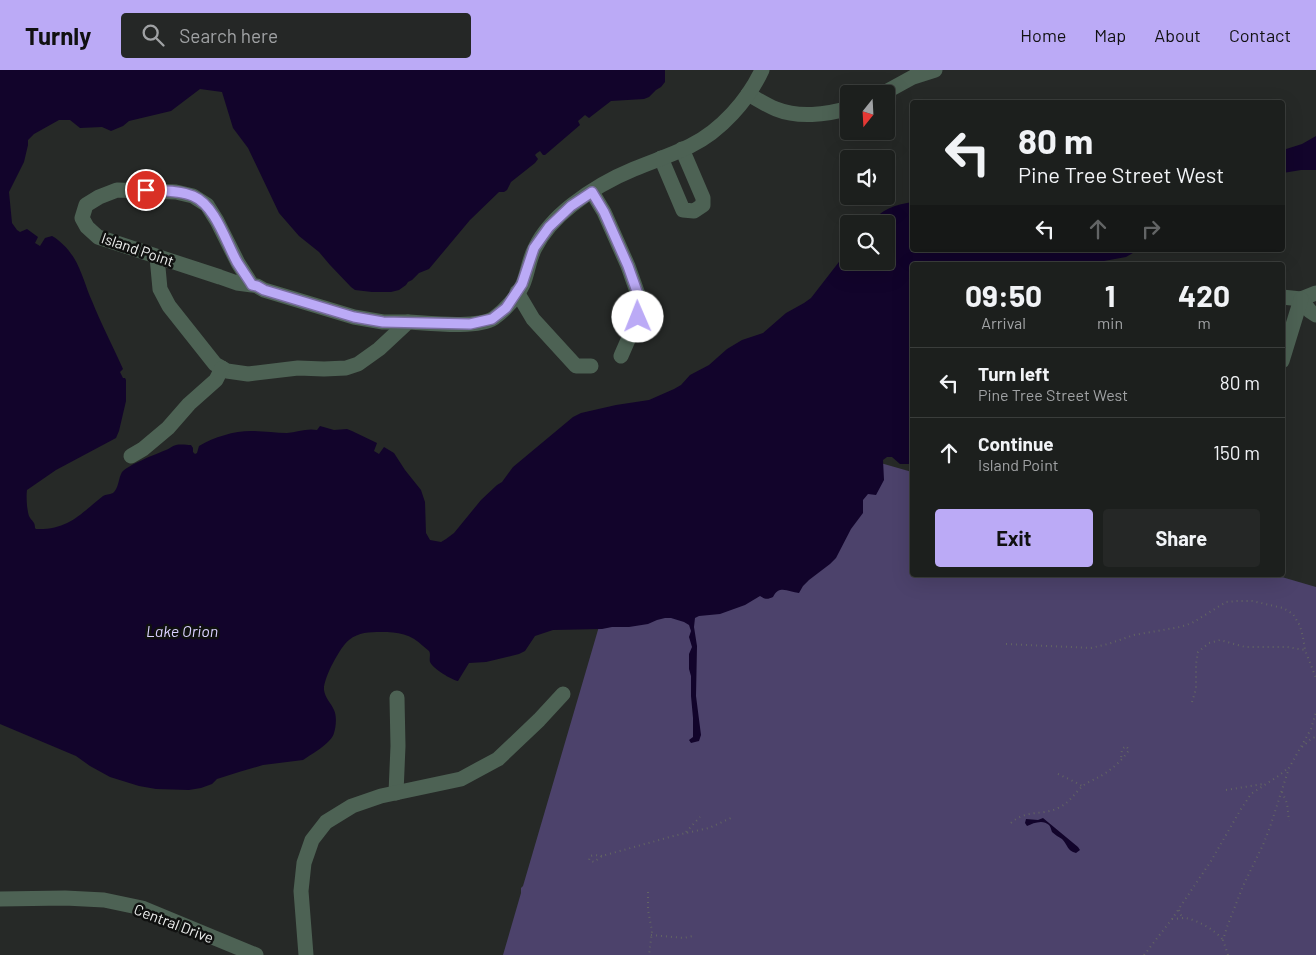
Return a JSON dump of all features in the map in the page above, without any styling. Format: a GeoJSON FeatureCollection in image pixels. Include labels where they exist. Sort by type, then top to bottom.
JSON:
{"type":"FeatureCollection","features":[{"type":"Feature","properties":{"kind":"street","name":"Island Point"},"geometry":{"type":"LineString","coordinates":[[252,285],[207,205],[193,196],[176,192],[118,190],[99,196],[86,205],[82,218],[87,226],[98,236],[237,283],[257,286],[264,290],[354,317],[383,322],[470,324],[492,319],[506,308],[522,284],[534,248],[549,227],[571,206],[600,185],[692,146],[716,129],[738,108],[756,83],[762,70]]}},
{"type":"Feature","properties":{"kind":"street"},"geometry":{"type":"LineString","coordinates":[[895,87],[913,77],[935,70]]}},
{"type":"Feature","properties":{"kind":"street"},"geometry":{"type":"LineString","coordinates":[[748,94],[776,109],[796,114],[822,114],[840,110]]}},
{"type":"Feature","properties":{"kind":"street"},"geometry":{"type":"LineString","coordinates":[[661,158],[683,210],[694,211],[703,206],[703,198],[682,149]]}},
{"type":"Feature","properties":{"kind":"street"},"geometry":{"type":"LineString","coordinates":[[592,192],[604,212],[628,266],[641,303],[638,317],[621,356]]}},
{"type":"Feature","properties":{"kind":"street"},"geometry":{"type":"LineString","coordinates":[[157,257],[160,289],[169,306],[214,364],[228,371],[248,374],[298,368],[324,370],[346,368],[358,364],[379,349],[408,322]]}},
{"type":"Feature","properties":{"kind":"street"},"geometry":{"type":"LineString","coordinates":[[518,292],[533,319],[576,366],[591,366]]}},
{"type":"Feature","properties":{"kind":"street"},"geometry":{"type":"LineString","coordinates":[[1285,297],[1301,299],[1316,293]]}},
{"type":"Feature","properties":{"kind":"street"},"geometry":{"type":"LineString","coordinates":[[1301,299],[1310,311],[1316,315]]}},
{"type":"Feature","properties":{"kind":"street"},"geometry":{"type":"LineString","coordinates":[[1285,352],[1301,299]]}},
{"type":"Feature","properties":{"kind":"street"},"geometry":{"type":"LineString","coordinates":[[131,456],[144,449],[168,428],[189,404],[216,380],[222,368]]}},
{"type":"Feature","properties":{"kind":"street"},"geometry":{"type":"LineString","coordinates":[[306,955],[301,891],[304,863],[312,840],[326,822],[352,806],[396,793],[461,779],[498,759],[563,694]]}},
{"type":"Feature","properties":{"kind":"street"},"geometry":{"type":"LineString","coordinates":[[396,793],[398,746],[397,698]]}},
{"type":"Feature","properties":{"kind":"street","name":"Central Drive"},"geometry":{"type":"LineString","coordinates":[[0,899],[65,898],[104,900],[142,908],[256,955]]}},
{"type":"Feature","properties":{"kind":"path"},"geometry":{"type":"LineString","coordinates":[[1006,644],[1091,648],[1134,635],[1192,623],[1226,602],[1252,601],[1283,608],[1293,614],[1300,626],[1305,650],[1315,675]]}},
{"type":"Feature","properties":{"kind":"path"},"geometry":{"type":"LineString","coordinates":[[1192,702],[1196,689],[1198,652],[1209,643],[1220,640],[1245,647],[1287,647],[1305,650]]}},
{"type":"Feature","properties":{"kind":"path"},"geometry":{"type":"LineString","coordinates":[[1223,940],[1234,907],[1267,836],[1289,768],[1311,729],[1316,712]]}},
{"type":"Feature","properties":{"kind":"path"},"geometry":{"type":"LineString","coordinates":[[1311,729],[1312,738]]}},
{"type":"Feature","properties":{"kind":"path"},"geometry":{"type":"LineString","coordinates":[[1300,750],[1312,738],[1316,737]]}},
{"type":"Feature","properties":{"kind":"path"},"geometry":{"type":"LineString","coordinates":[[1011,823],[1024,814],[1059,808],[1070,801],[1082,786],[1108,771],[1121,759]]}},
{"type":"Feature","properties":{"kind":"path"},"geometry":{"type":"LineString","coordinates":[[1144,955],[1172,919],[1211,861],[1240,808],[1251,794],[1289,768]]}},
{"type":"Feature","properties":{"kind":"path"},"geometry":{"type":"LineString","coordinates":[[1058,774],[1082,786]]}},
{"type":"Feature","properties":{"kind":"path"},"geometry":{"type":"LineString","coordinates":[[1226,790],[1266,784]]}},
{"type":"Feature","properties":{"kind":"path"},"geometry":{"type":"LineString","coordinates":[[1282,792],[1287,803],[1289,821]]}},
{"type":"Feature","properties":{"kind":"path"},"geometry":{"type":"LineString","coordinates":[[684,833],[700,817]]}},
{"type":"Feature","properties":{"kind":"path"},"geometry":{"type":"LineString","coordinates":[[602,856],[709,828],[733,817]]}},
{"type":"Feature","properties":{"kind":"path"},"geometry":{"type":"LineString","coordinates":[[648,892],[647,899],[652,931],[649,955]]}},
{"type":"Feature","properties":{"kind":"path"},"geometry":{"type":"LineString","coordinates":[[1178,909],[1184,918]]}},
{"type":"Feature","properties":{"kind":"path"},"geometry":{"type":"LineString","coordinates":[[1172,919],[1184,918],[1209,928],[1223,940],[1228,955]]}},
{"type":"Feature","properties":{"kind":"path"},"geometry":{"type":"LineString","coordinates":[[651,935],[684,938],[693,936]]}},
{"type":"Feature","properties":{"kind":"shaded area"},"geometry":{"type":"Polygon","coordinates":[[[665,401],[910,471],[910,577],[1282,577],[1316,587],[1316,955],[503,955],[665,401]]]}},
{"type":"Feature","properties":{"kind":"water","name":"Lake Orion"},"geometry":{"type":"Polygon","coordinates":[[[0,70],[665,70],[665,82],[649,97],[611,101],[589,118],[585,115],[578,121],[580,125],[545,155],[540,151],[537,153],[535,155],[538,159],[535,163],[511,182],[507,190],[499,192],[470,220],[429,269],[419,273],[399,290],[391,292],[355,290],[319,252],[299,236],[279,213],[248,148],[233,128],[222,92],[200,89],[171,111],[129,121],[111,131],[102,127],[80,128],[70,120],[59,120],[34,134],[28,140],[24,162],[9,192],[12,223],[20,232],[27,229],[38,237],[35,243],[40,246],[45,238],[52,236],[62,243],[72,255],[123,369],[120,372],[126,380],[126,401],[116,438],[56,470],[27,490],[28,513],[36,529],[57,527],[73,520],[103,496],[113,493],[125,469],[175,445],[191,445],[195,454],[199,446],[231,433],[251,431],[287,433],[317,430],[320,426],[334,430],[347,429],[377,443],[374,451],[379,454],[384,447],[394,453],[421,490],[425,502],[426,533],[430,540],[441,542],[454,533],[481,500],[502,482],[513,467],[573,417],[581,413],[616,405],[649,400],[681,385],[690,375],[709,365],[727,349],[742,340],[763,333],[786,313],[811,298],[840,261],[840,270],[895,270],[895,215],[879,215],[889,208],[910,202],[910,252],[1135,252],[1126,257],[1098,262],[910,262],[910,464],[900,464],[892,457],[887,457],[883,460],[884,480],[876,495],[868,494],[863,500],[863,513],[851,529],[836,558],[809,580],[799,593],[781,590],[769,599],[760,596],[745,605],[720,614],[695,618],[694,627],[697,646],[696,696],[701,735],[699,741],[691,743],[689,740],[693,737],[691,676],[689,669],[689,654],[692,647],[689,637],[691,631],[689,625],[684,622],[665,618],[648,624],[629,627],[553,630],[535,636],[525,651],[519,654],[486,662],[469,663],[458,681],[435,668],[430,662],[429,651],[409,636],[387,632],[368,632],[357,635],[349,640],[341,649],[324,685],[326,696],[333,707],[336,718],[333,736],[326,744],[303,760],[263,765],[217,779],[212,784],[201,788],[189,790],[156,789],[139,786],[110,777],[76,756],[0,724],[0,70]]]}},
{"type":"Feature","properties":{"kind":"water"},"geometry":{"type":"Polygon","coordinates":[[[1316,136],[1316,170],[1285,173],[1285,149],[1302,144],[1316,136]]]}},
{"type":"Feature","properties":{"kind":"water"},"geometry":{"type":"Polygon","coordinates":[[[1043,818],[1080,850],[1076,853],[1071,851],[1062,839],[1052,832],[1047,823],[1038,822],[1027,826],[1025,823],[1026,819],[1038,820],[1043,818]]]}},
{"type":"Feature","properties":{"kind":"route"},"geometry":{"type":"LineString","coordinates":[[146,190],[176,192],[193,196],[207,205],[252,285],[264,290],[354,317],[383,322],[470,324],[492,319],[506,308],[522,284],[534,248],[549,227],[571,206],[592,192],[604,212],[628,266],[641,303],[638,317]]}}]}
